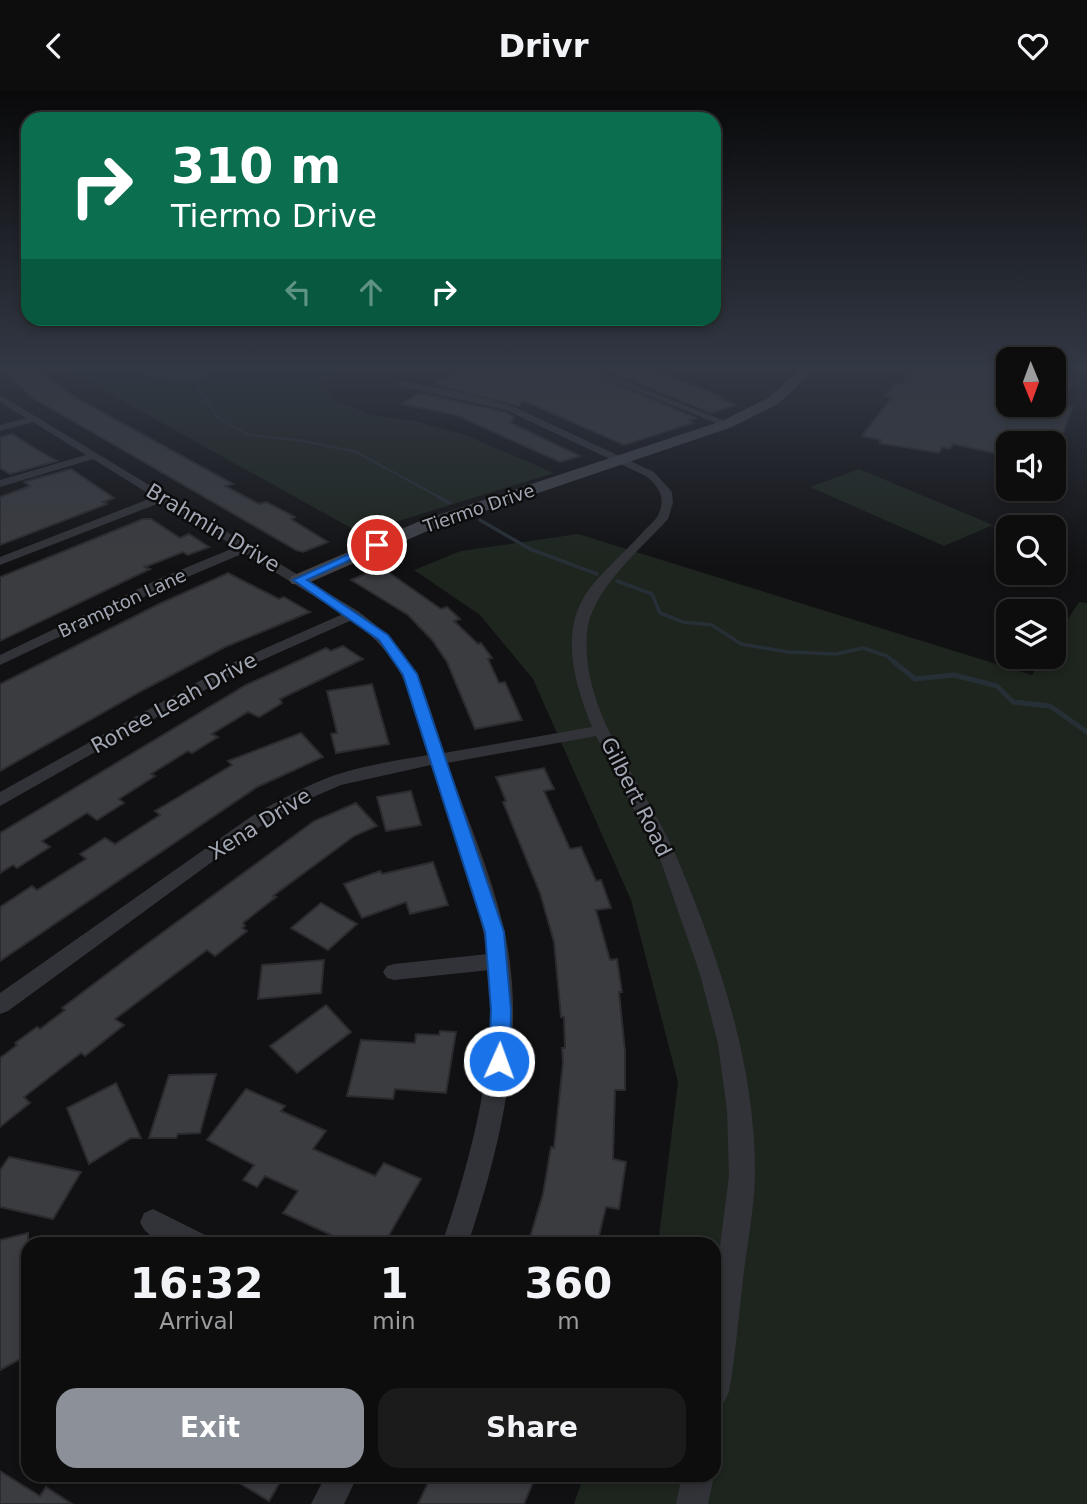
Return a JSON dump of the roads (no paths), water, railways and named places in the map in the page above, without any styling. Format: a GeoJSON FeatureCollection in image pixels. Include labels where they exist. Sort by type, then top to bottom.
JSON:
{"type":"FeatureCollection","features":[{"type":"Feature","properties":{"kind":"street","name":"Brahmin Drive"},"geometry":{"type":"LineString","coordinates":[[59,435],[353,614],[384,638],[410,674],[488,905],[499,961],[499,1061],[490,1125],[474,1191],[458,1237]]}},
{"type":"Feature","properties":{"kind":"street"},"geometry":{"type":"LineString","coordinates":[[566,435],[623,460],[695,435]]}},
{"type":"Feature","properties":{"kind":"street"},"geometry":{"type":"LineString","coordinates":[[0,484],[93,456]]}},
{"type":"Feature","properties":{"kind":"street","name":"Tiermo Drive"},"geometry":{"type":"LineString","coordinates":[[299,580],[426,525],[623,460]]}},
{"type":"Feature","properties":{"kind":"street","name":"Gilbert Road"},"geometry":{"type":"LineString","coordinates":[[623,460],[661,482],[668,491],[669,503],[653,530],[596,590],[583,612],[578,660],[580,674],[601,730],[649,816],[669,860],[702,950],[729,1043],[742,1177],[721,1338]]}},
{"type":"Feature","properties":{"kind":"street"},"geometry":{"type":"LineString","coordinates":[[0,561],[161,498]]}},
{"type":"Feature","properties":{"kind":"street","name":"Brampton Lane"},"geometry":{"type":"LineString","coordinates":[[0,660],[166,581],[245,548]]}},
{"type":"Feature","properties":{"kind":"street","name":"Ronee Leah Drive"},"geometry":{"type":"LineString","coordinates":[[0,800],[237,666],[353,614]]}},
{"type":"Feature","properties":{"kind":"street","name":"Xena Drive"},"geometry":{"type":"LineString","coordinates":[[0,1005],[255,822],[298,797],[362,773],[601,730]]}},
{"type":"Feature","properties":{"kind":"street"},"geometry":{"type":"LineString","coordinates":[[394,972],[499,961]]}},
{"type":"Feature","properties":{"kind":"street"},"geometry":{"type":"LineString","coordinates":[[153,1222],[182,1237]]}},
{"type":"Feature","properties":{"kind":"street"},"geometry":{"type":"LineString","coordinates":[[327,1504],[338,1482]]}},
{"type":"Feature","properties":{"kind":"street"},"geometry":{"type":"LineString","coordinates":[[692,1504],[697,1482]]}},
{"type":"Feature","properties":{"kind":"waterway"},"geometry":{"type":"LineString","coordinates":[[249,435],[304,441],[356,452],[441,498]]}},
{"type":"Feature","properties":{"kind":"waterway"},"geometry":{"type":"LineString","coordinates":[[438,497],[450,503]]}},
{"type":"Feature","properties":{"kind":"waterway"},"geometry":{"type":"LineString","coordinates":[[480,520],[530,549],[597,574]]}},
{"type":"Feature","properties":{"kind":"waterway"},"geometry":{"type":"LineString","coordinates":[[617,581],[652,594],[660,613],[683,622],[712,625],[741,644],[788,652],[836,654],[863,648],[887,656],[896,663]]}},
{"type":"Feature","properties":{"kind":"waterway"},"geometry":{"type":"LineString","coordinates":[[894,662],[915,679],[954,675],[997,686],[1013,702],[1050,706],[1087,732]]}}]}
